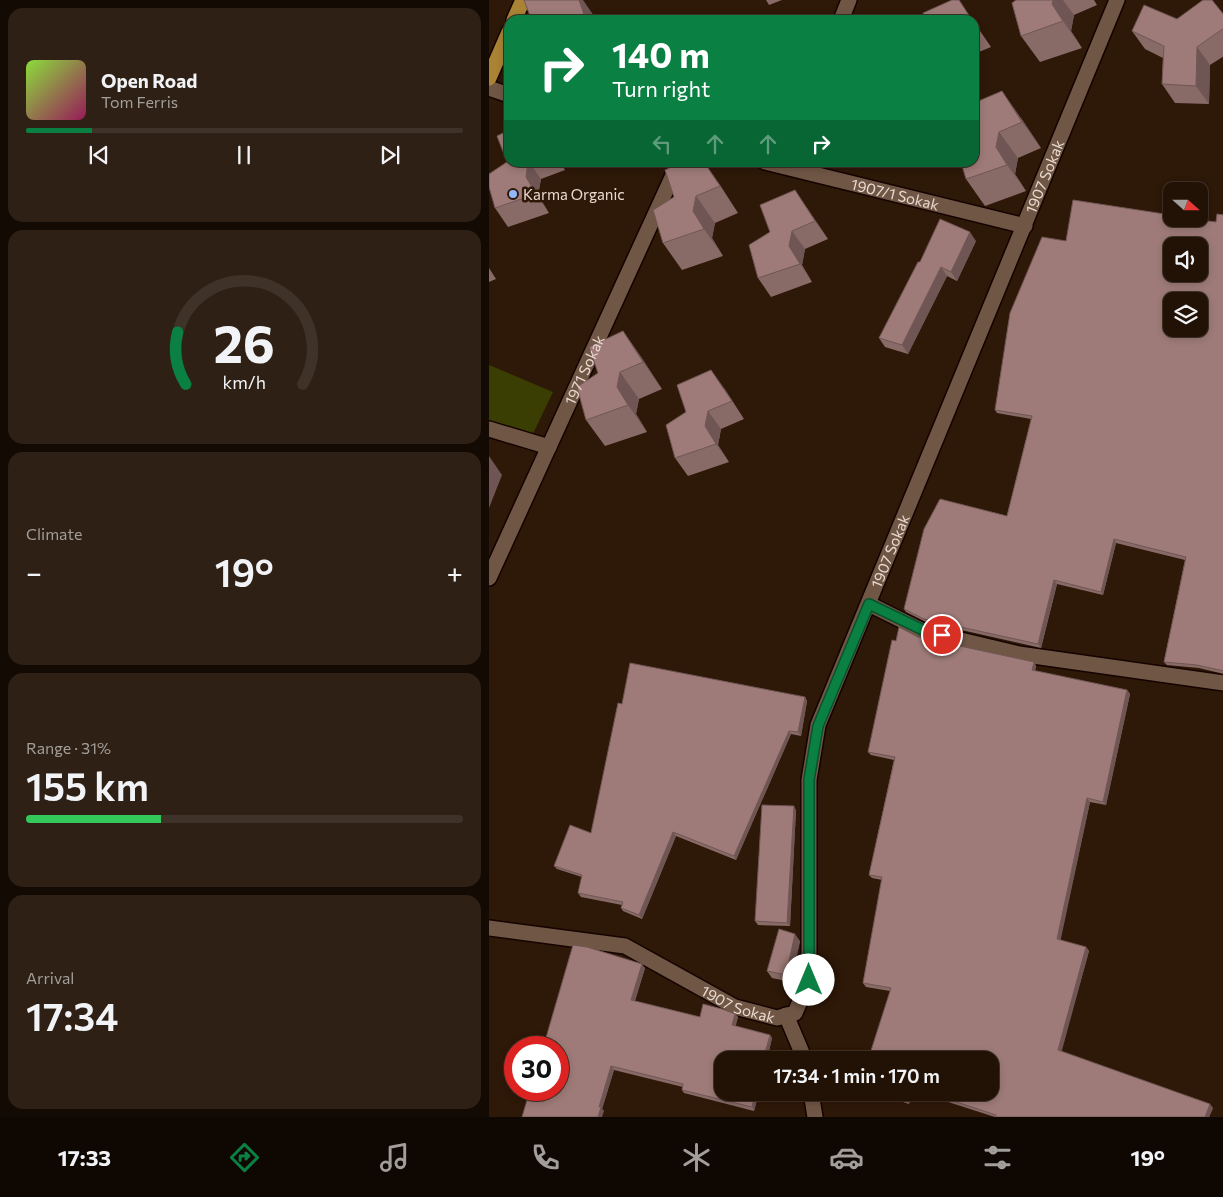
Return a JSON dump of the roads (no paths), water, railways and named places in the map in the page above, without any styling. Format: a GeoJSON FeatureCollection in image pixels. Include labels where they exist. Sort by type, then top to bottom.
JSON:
{"type":"FeatureCollection","features":[{"type":"Feature","properties":{"kind":"main road"},"geometry":{"type":"LineString","coordinates":[[516,15],[523,0]]}},
{"type":"Feature","properties":{"kind":"main road"},"geometry":{"type":"LineString","coordinates":[[489,78],[504,44]]}},
{"type":"Feature","properties":{"kind":"street"},"geometry":{"type":"LineString","coordinates":[[843,15],[849,0]]}},
{"type":"Feature","properties":{"kind":"street","name":"1907 Sokak"},"geometry":{"type":"LineString","coordinates":[[489,928],[625,946],[735,1007],[777,1018],[795,1012],[809,980],[809,780],[818,726],[1117,0]]}},
{"type":"Feature","properties":{"kind":"street"},"geometry":{"type":"LineString","coordinates":[[489,88],[504,93]]}},
{"type":"Feature","properties":{"kind":"street","name":"1971 Sokak"},"geometry":{"type":"LineString","coordinates":[[489,578],[677,167]]}},
{"type":"Feature","properties":{"kind":"street","name":"1907/1 Sokak"},"geometry":{"type":"LineString","coordinates":[[791,167],[1025,226]]}},
{"type":"Feature","properties":{"kind":"street"},"geometry":{"type":"LineString","coordinates":[[489,429],[549,447]]}},
{"type":"Feature","properties":{"kind":"street"},"geometry":{"type":"LineString","coordinates":[[869,604],[923,630],[1019,654],[1223,683]]}},
{"type":"Feature","properties":{"kind":"street"},"geometry":{"type":"LineString","coordinates":[[786,1015],[801,1051]]}},
{"type":"Feature","properties":{"kind":"street"},"geometry":{"type":"LineString","coordinates":[[812,1101],[815,1117]]}},
{"type":"Feature","properties":{"kind":"place","name":"Karma Organic"},"geometry":{"type":"Point","coordinates":[513,194]}}]}
